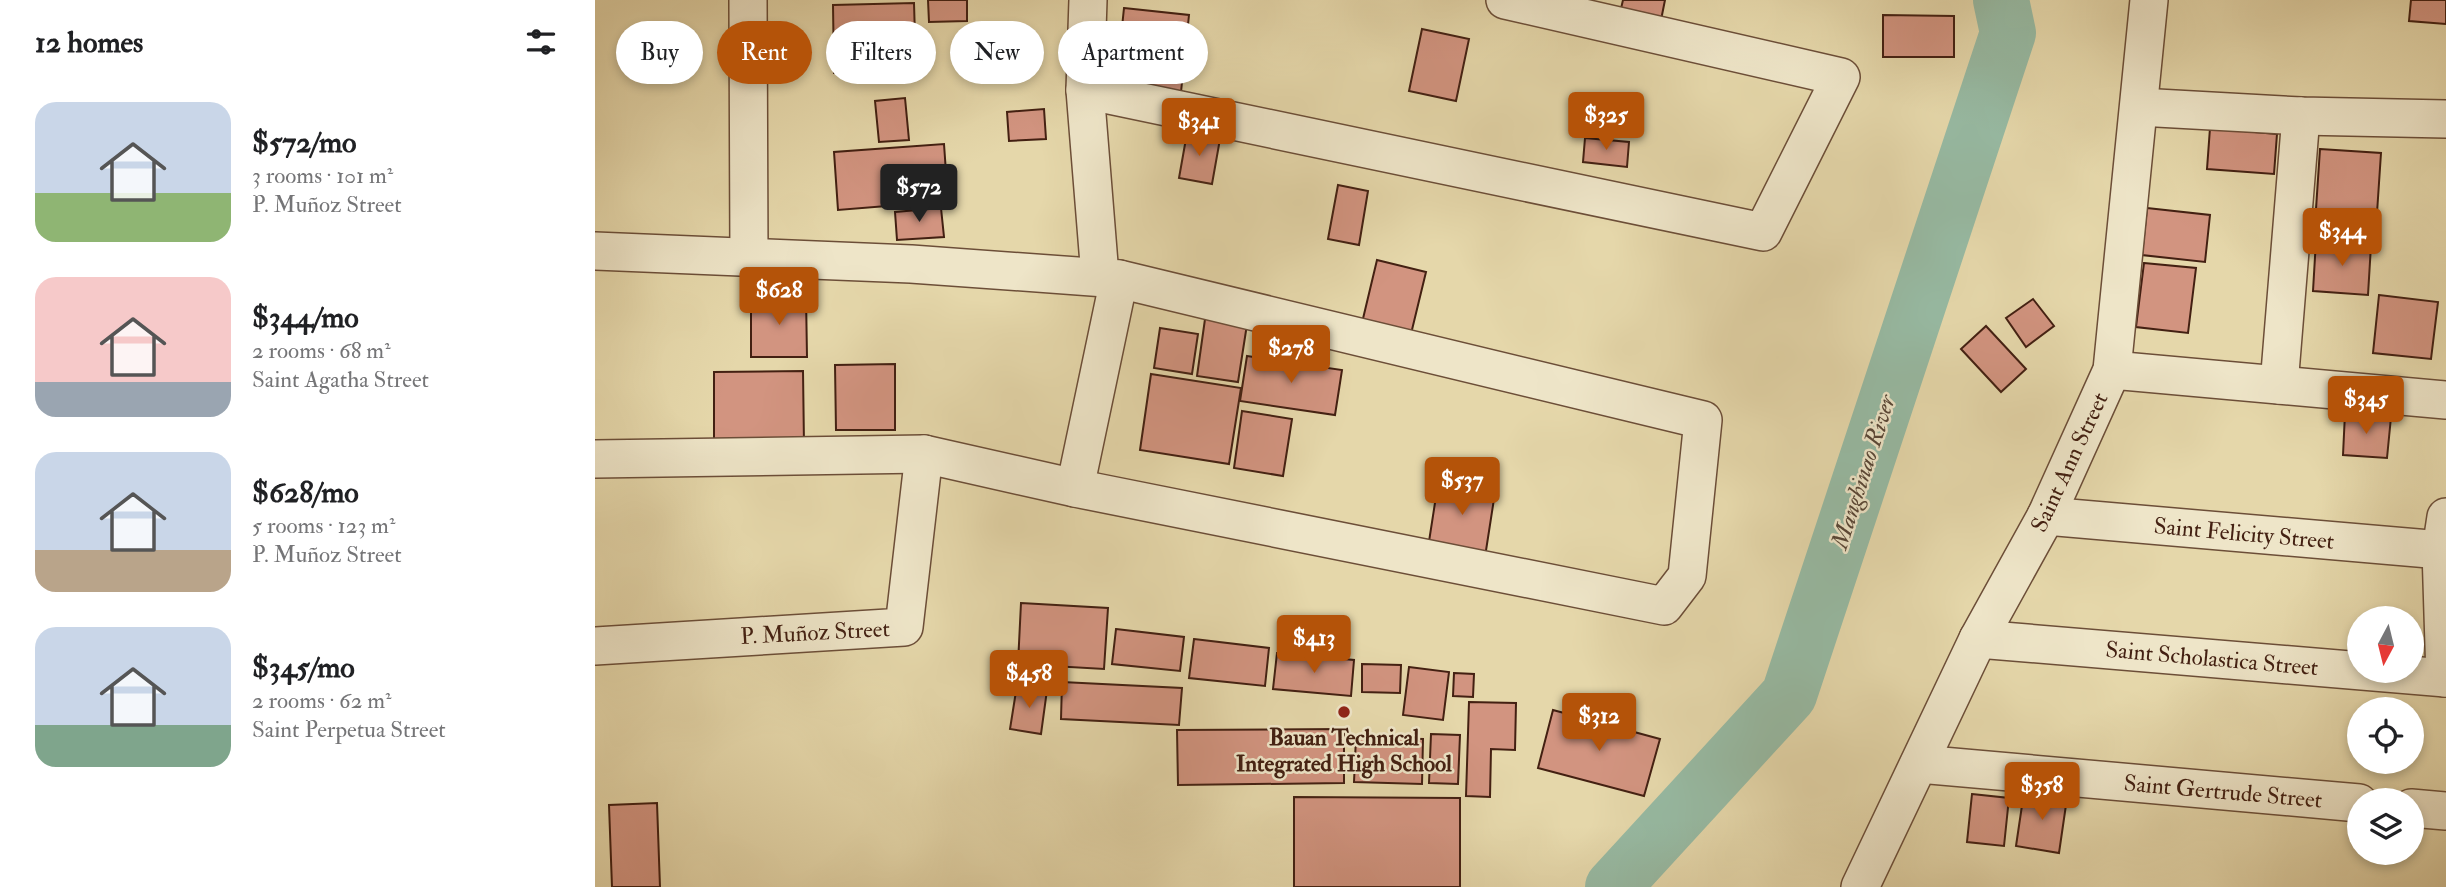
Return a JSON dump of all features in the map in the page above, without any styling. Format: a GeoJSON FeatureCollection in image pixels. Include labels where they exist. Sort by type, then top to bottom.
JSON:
{"type":"FeatureCollection","features":[{"type":"Feature","properties":{"kind":"street"},"geometry":{"type":"LineString","coordinates":[[748,0],[749,257]]}},
{"type":"Feature","properties":{"kind":"street"},"geometry":{"type":"LineString","coordinates":[[1075,488],[1109,277],[1085,90],[1088,0]]}},
{"type":"Feature","properties":{"kind":"street"},"geometry":{"type":"LineString","coordinates":[[1085,90],[1763,232],[1841,77],[1505,0]]}},
{"type":"Feature","properties":{"kind":"street","name":"Saint Ann Street"},"geometry":{"type":"LineString","coordinates":[[1860,887],[1978,639],[2046,516],[2112,370],[2149,0]]}},
{"type":"Feature","properties":{"kind":"street"},"geometry":{"type":"LineString","coordinates":[[2139,107],[2301,116],[2446,119]]}},
{"type":"Feature","properties":{"kind":"street"},"geometry":{"type":"LineString","coordinates":[[2279,385],[2301,116]]}},
{"type":"Feature","properties":{"kind":"street"},"geometry":{"type":"LineString","coordinates":[[595,251],[911,264],[1109,277],[1703,420],[1687,576],[1664,606],[1075,488],[924,454],[595,459]]}},
{"type":"Feature","properties":{"kind":"street"},"geometry":{"type":"LineString","coordinates":[[2112,370],[2446,400]]}},
{"type":"Feature","properties":{"kind":"street","name":"P. Muñoz Street"},"geometry":{"type":"LineString","coordinates":[[595,646],[904,627],[924,454]]}},
{"type":"Feature","properties":{"kind":"street","name":"Saint Felicity Street"},"geometry":{"type":"LineString","coordinates":[[2046,516],[2444,534]]}},
{"type":"Feature","properties":{"kind":"street"},"geometry":{"type":"LineString","coordinates":[[2444,534],[2445,678]]}},
{"type":"Feature","properties":{"kind":"street","name":"Saint Scholastica Street"},"geometry":{"type":"LineString","coordinates":[[1978,639],[2445,678]]}},
{"type":"Feature","properties":{"kind":"street","name":"Saint Gertrude Street"},"geometry":{"type":"LineString","coordinates":[[1919,764],[2347,802]]}},
{"type":"Feature","properties":{"kind":"street"},"geometry":{"type":"LineString","coordinates":[[2424,809],[2446,811]]}},
{"type":"Feature","properties":{"kind":"building"},"geometry":{"type":"Polygon","coordinates":[[[928,0],[967,0],[967,21],[929,21],[928,0]]]}},
{"type":"Feature","properties":{"kind":"building"},"geometry":{"type":"Polygon","coordinates":[[[1623,0],[1665,0],[1660,25],[1619,17],[1623,0]]]}},
{"type":"Feature","properties":{"kind":"building"},"geometry":{"type":"Polygon","coordinates":[[[2411,0],[2446,0],[2446,24],[2409,21],[2411,0]]]}},
{"type":"Feature","properties":{"kind":"building"},"geometry":{"type":"Polygon","coordinates":[[[914,3],[915,21],[833,21],[833,5],[914,3]]]}},
{"type":"Feature","properties":{"kind":"building"},"geometry":{"type":"Polygon","coordinates":[[[1124,8],[1189,15],[1188,21],[1123,21],[1124,8]]]}},
{"type":"Feature","properties":{"kind":"building"},"geometry":{"type":"Polygon","coordinates":[[[1883,15],[1954,16],[1954,57],[1883,57],[1883,15]]]}},
{"type":"Feature","properties":{"kind":"building"},"geometry":{"type":"Polygon","coordinates":[[[1422,29],[1469,39],[1456,101],[1409,91],[1422,29]]]}},
{"type":"Feature","properties":{"kind":"building"},"geometry":{"type":"Polygon","coordinates":[[[1116,84],[1182,84],[1181,92],[1116,84]]]}},
{"type":"Feature","properties":{"kind":"building"},"geometry":{"type":"Polygon","coordinates":[[[905,98],[909,140],[879,142],[875,101],[905,98]]]}},
{"type":"Feature","properties":{"kind":"building"},"geometry":{"type":"Polygon","coordinates":[[[1044,109],[1046,139],[1009,141],[1007,112],[1044,109]]]}},
{"type":"Feature","properties":{"kind":"building"},"geometry":{"type":"Polygon","coordinates":[[[2210,128],[2277,134],[2274,174],[2207,169],[2210,128]]]}},
{"type":"Feature","properties":{"kind":"building"},"geometry":{"type":"Polygon","coordinates":[[[1187,133],[1220,139],[1212,184],[1179,178],[1187,133]]]}},
{"type":"Feature","properties":{"kind":"building"},"geometry":{"type":"Polygon","coordinates":[[[1585,138],[1629,142],[1627,167],[1583,162],[1585,138]]]}},
{"type":"Feature","properties":{"kind":"building"},"geometry":{"type":"Polygon","coordinates":[[[944,144],[948,201],[838,210],[834,152],[944,144]]]}},
{"type":"Feature","properties":{"kind":"building"},"geometry":{"type":"Polygon","coordinates":[[[2320,149],[2381,153],[2377,213],[2316,209],[2320,149]]]}},
{"type":"Feature","properties":{"kind":"building"},"geometry":{"type":"Polygon","coordinates":[[[1338,185],[1368,191],[1359,245],[1328,239],[1338,185]]]}},
{"type":"Feature","properties":{"kind":"building"},"geometry":{"type":"Polygon","coordinates":[[[941,208],[944,237],[897,240],[895,212],[941,208]]]}},
{"type":"Feature","properties":{"kind":"building"},"geometry":{"type":"Polygon","coordinates":[[[2147,208],[2210,215],[2205,262],[2142,255],[2147,208]]]}},
{"type":"Feature","properties":{"kind":"building"},"geometry":{"type":"Polygon","coordinates":[[[2316,240],[2371,245],[2368,295],[2313,291],[2316,240]]]}},
{"type":"Feature","properties":{"kind":"building"},"geometry":{"type":"Polygon","coordinates":[[[1377,260],[1426,272],[1410,338],[1361,327],[1377,260]]]}},
{"type":"Feature","properties":{"kind":"building"},"geometry":{"type":"Polygon","coordinates":[[[2144,263],[2196,268],[2188,333],[2136,327],[2144,263]]]}},
{"type":"Feature","properties":{"kind":"building"},"geometry":{"type":"Polygon","coordinates":[[[2379,295],[2438,302],[2431,359],[2373,353],[2379,295]]]}},
{"type":"Feature","properties":{"kind":"building"},"geometry":{"type":"Polygon","coordinates":[[[806,296],[807,357],[751,357],[751,297],[806,296]]]}},
{"type":"Feature","properties":{"kind":"building"},"geometry":{"type":"Polygon","coordinates":[[[2033,299],[2054,326],[2026,347],[2006,318],[2033,299]]]}},
{"type":"Feature","properties":{"kind":"building"},"geometry":{"type":"Polygon","coordinates":[[[1206,312],[1248,318],[1238,382],[1197,376],[1206,312]]]}},
{"type":"Feature","properties":{"kind":"building"},"geometry":{"type":"Polygon","coordinates":[[[1986,326],[2026,369],[2001,392],[1961,349],[1986,326]]]}},
{"type":"Feature","properties":{"kind":"building"},"geometry":{"type":"Polygon","coordinates":[[[1160,328],[1198,334],[1192,374],[1154,368],[1160,328]]]}},
{"type":"Feature","properties":{"kind":"building"},"geometry":{"type":"Polygon","coordinates":[[[1247,356],[1342,370],[1335,415],[1240,401],[1247,356]]]}},
{"type":"Feature","properties":{"kind":"building"},"geometry":{"type":"Polygon","coordinates":[[[895,364],[895,430],[836,430],[835,365],[895,364]]]}},
{"type":"Feature","properties":{"kind":"building"},"geometry":{"type":"Polygon","coordinates":[[[803,371],[804,445],[714,446],[714,372],[803,371]]]}},
{"type":"Feature","properties":{"kind":"building"},"geometry":{"type":"Polygon","coordinates":[[[1151,374],[1241,388],[1229,464],[1140,450],[1151,374]]]}},
{"type":"Feature","properties":{"kind":"building"},"geometry":{"type":"Polygon","coordinates":[[[1242,411],[1292,419],[1283,476],[1234,468],[1242,411]]]}},
{"type":"Feature","properties":{"kind":"building"},"geometry":{"type":"Polygon","coordinates":[[[2345,413],[2391,417],[2387,458],[2343,455],[2345,413]]]}},
{"type":"Feature","properties":{"kind":"building"},"geometry":{"type":"Polygon","coordinates":[[[1439,477],[1496,486],[1485,557],[1428,548],[1439,477]]]}},
{"type":"Feature","properties":{"kind":"building"},"geometry":{"type":"Polygon","coordinates":[[[1021,603],[1108,608],[1104,669],[1018,664],[1021,603]]]}},
{"type":"Feature","properties":{"kind":"building"},"geometry":{"type":"Polygon","coordinates":[[[1116,629],[1184,637],[1180,671],[1112,664],[1116,629]]]}},
{"type":"Feature","properties":{"kind":"building"},"geometry":{"type":"Polygon","coordinates":[[[1194,639],[1269,648],[1265,686],[1189,678],[1194,639]]]}},
{"type":"Feature","properties":{"kind":"building"},"geometry":{"type":"Polygon","coordinates":[[[1277,653],[1354,660],[1351,696],[1273,689],[1277,653]]]}},
{"type":"Feature","properties":{"kind":"building"},"geometry":{"type":"Polygon","coordinates":[[[1362,664],[1401,665],[1400,693],[1362,692],[1362,664]]]}},
{"type":"Feature","properties":{"kind":"building"},"geometry":{"type":"Polygon","coordinates":[[[1409,667],[1449,672],[1443,720],[1403,715],[1409,667]]]}},
{"type":"Feature","properties":{"kind":"building"},"geometry":{"type":"Polygon","coordinates":[[[1454,673],[1474,674],[1473,697],[1453,696],[1454,673]]]}},
{"type":"Feature","properties":{"kind":"building"},"geometry":{"type":"Polygon","coordinates":[[[1062,682],[1182,688],[1179,725],[1061,719],[1062,682]]]}},
{"type":"Feature","properties":{"kind":"building"},"geometry":{"type":"Polygon","coordinates":[[[1017,685],[1047,690],[1041,734],[1010,729],[1017,685]]]}},
{"type":"Feature","properties":{"kind":"building"},"geometry":{"type":"Polygon","coordinates":[[[1469,702],[1516,703],[1515,750],[1491,749],[1490,797],[1466,796],[1469,702]]]}},
{"type":"Feature","properties":{"kind":"building"},"geometry":{"type":"Polygon","coordinates":[[[1553,710],[1660,739],[1644,796],[1538,768],[1553,710]]]}},
{"type":"Feature","properties":{"kind":"building"},"geometry":{"type":"Polygon","coordinates":[[[1344,729],[1344,783],[1178,785],[1177,730],[1344,729]]]}},
{"type":"Feature","properties":{"kind":"building"},"geometry":{"type":"Polygon","coordinates":[[[1431,734],[1460,735],[1458,784],[1429,783],[1431,734]]]}},
{"type":"Feature","properties":{"kind":"building"},"geometry":{"type":"Polygon","coordinates":[[[1356,737],[1423,739],[1422,784],[1354,782],[1356,737]]]}},
{"type":"Feature","properties":{"kind":"building"},"geometry":{"type":"Polygon","coordinates":[[[2024,792],[2067,798],[2059,853],[2016,846],[2024,792]]]}},
{"type":"Feature","properties":{"kind":"building"},"geometry":{"type":"Polygon","coordinates":[[[1972,794],[2009,798],[2004,846],[1967,842],[1972,794]]]}},
{"type":"Feature","properties":{"kind":"building"},"geometry":{"type":"Polygon","coordinates":[[[1294,797],[1460,798],[1460,887],[1294,887],[1294,797]]]}},
{"type":"Feature","properties":{"kind":"building"},"geometry":{"type":"Polygon","coordinates":[[[657,803],[660,887],[612,887],[609,805],[657,803]]]}},
{"type":"Feature","properties":{"kind":"waterway","name":"Manghinao River"},"geometry":{"type":"LineString","coordinates":[[1613,887],[1789,695],[2008,33],[2001,0]]}},
{"type":"Feature","properties":{"kind":"place","name":"Bauan Technical Integrated High School"},"geometry":{"type":"Point","coordinates":[1344,712]}}]}
